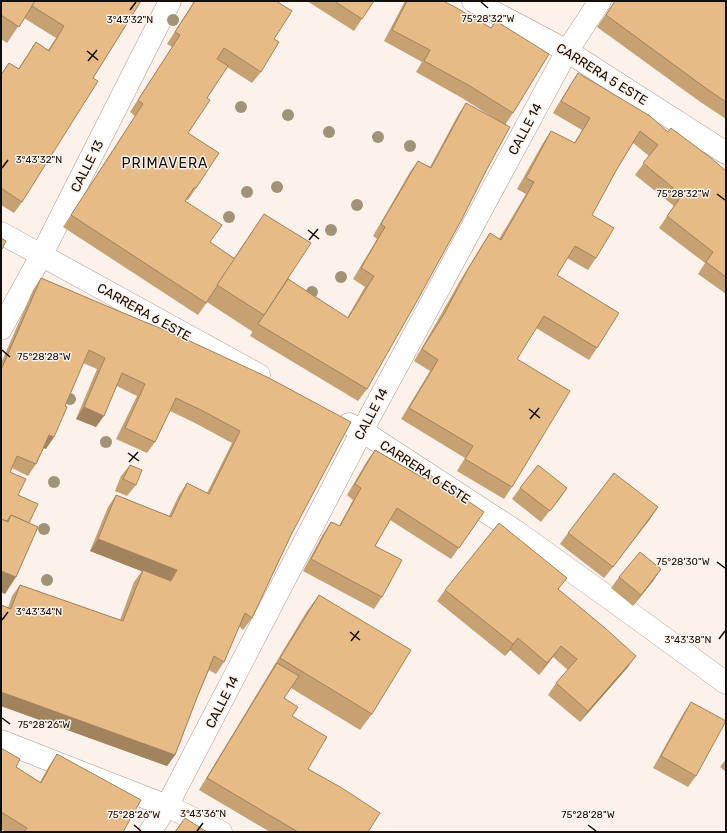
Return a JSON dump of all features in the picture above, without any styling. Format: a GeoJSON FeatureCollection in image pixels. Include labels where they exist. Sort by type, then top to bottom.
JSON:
{"type":"FeatureCollection","features":[{"type":"Feature","properties":{"kind":"street","name":"CALLE 13"},"geometry":{"type":"LineString","coordinates":[[1,329],[41,256],[170,1]]}},
{"type":"Feature","properties":{"kind":"street","name":"CARRERA 5 ESTE"},"geometry":{"type":"LineString","coordinates":[[473,1],[567,50],[726,153]]}},
{"type":"Feature","properties":{"kind":"street","name":"CALLE 14"},"geometry":{"type":"LineString","coordinates":[[150,832],[167,806],[362,432],[567,50],[600,1]]}},
{"type":"Feature","properties":{"kind":"street","name":"CARRERA 6 ESTE"},"geometry":{"type":"LineString","coordinates":[[1,233],[278,386]]}},
{"type":"Feature","properties":{"kind":"street","name":"CARRERA 6 ESTE"},"geometry":{"type":"LineString","coordinates":[[334,416],[362,432],[517,532],[726,683]]}},
{"type":"Feature","properties":{"kind":"street"},"geometry":{"type":"LineString","coordinates":[[1,741],[167,806],[221,832]]}},
{"type":"Feature","properties":{"kind":"building"},"geometry":{"type":"Polygon","coordinates":[[[1,1],[35,1],[19,27],[1,15],[1,1]]]}},
{"type":"Feature","properties":{"kind":"building"},"geometry":{"type":"Polygon","coordinates":[[[35,1],[141,1],[93,78],[98,81],[22,202],[1,188],[1,75],[9,63],[19,69],[36,42],[49,51],[64,26],[32,6],[35,1]]]}},
{"type":"Feature","properties":{"kind":"building"},"geometry":{"type":"Polygon","coordinates":[[[195,1],[276,1],[292,11],[274,39],[279,42],[261,72],[224,48],[217,59],[228,66],[207,98],[210,100],[188,133],[219,153],[196,188],[194,188],[185,201],[222,225],[210,242],[235,259],[206,303],[71,215],[143,104],[138,100],[180,35],[175,32],[195,1]]]}},
{"type":"Feature","properties":{"kind":"building"},"geometry":{"type":"Polygon","coordinates":[[[334,1],[374,1],[362,19],[334,1]]]}},
{"type":"Feature","properties":{"kind":"building"},"geometry":{"type":"Polygon","coordinates":[[[407,1],[443,1],[491,28],[496,21],[549,54],[513,113],[470,86],[424,61],[430,50],[392,30],[407,1]]]}},
{"type":"Feature","properties":{"kind":"building"},"geometry":{"type":"Polygon","coordinates":[[[615,1],[726,1],[726,102],[606,15],[615,1]]]}},
{"type":"Feature","properties":{"kind":"building"},"geometry":{"type":"Polygon","coordinates":[[[578,73],[650,116],[668,132],[671,128],[726,171],[726,277],[706,262],[713,252],[667,216],[682,195],[643,163],[658,145],[640,131],[592,215],[614,228],[596,258],[575,246],[557,275],[619,313],[597,348],[544,316],[517,359],[570,391],[512,487],[465,459],[473,446],[409,408],[438,360],[422,349],[444,314],[468,269],[490,233],[501,240],[534,182],[526,178],[551,131],[575,143],[590,118],[561,101],[578,73]]]}},
{"type":"Feature","properties":{"kind":"building"},"geometry":{"type":"Polygon","coordinates":[[[466,103],[510,127],[462,219],[367,389],[258,324],[288,279],[348,318],[374,276],[361,268],[385,227],[381,224],[418,161],[431,168],[466,103]]]}},
{"type":"Feature","properties":{"kind":"building"},"geometry":{"type":"Polygon","coordinates":[[[264,214],[311,243],[264,315],[217,285],[264,214]]]}},
{"type":"Feature","properties":{"kind":"building"},"geometry":{"type":"Polygon","coordinates":[[[1,238],[6,241],[1,251],[1,238]]]}},
{"type":"Feature","properties":{"kind":"building"},"geometry":{"type":"Polygon","coordinates":[[[41,278],[179,336],[267,377],[351,422],[292,533],[252,618],[245,613],[224,662],[214,656],[175,755],[1,692],[1,605],[11,609],[20,585],[123,621],[143,570],[171,581],[177,570],[98,539],[116,495],[171,517],[187,483],[209,494],[240,431],[176,398],[155,442],[125,428],[145,384],[122,373],[104,416],[84,407],[105,358],[89,350],[65,406],[67,407],[54,437],[49,435],[36,464],[17,456],[10,472],[26,479],[18,495],[38,504],[29,523],[11,515],[7,521],[1,519],[1,370],[41,278]]]}},
{"type":"Feature","properties":{"kind":"building"},"geometry":{"type":"Polygon","coordinates":[[[375,450],[425,479],[430,475],[484,512],[459,548],[397,508],[375,546],[402,560],[382,597],[311,559],[331,522],[340,526],[361,488],[355,484],[375,450]]]}},
{"type":"Feature","properties":{"kind":"building"},"geometry":{"type":"Polygon","coordinates":[[[130,465],[142,470],[136,485],[123,479],[130,465]]]}},
{"type":"Feature","properties":{"kind":"building"},"geometry":{"type":"Polygon","coordinates":[[[538,465],[567,488],[550,511],[520,488],[538,465]]]}},
{"type":"Feature","properties":{"kind":"building"},"geometry":{"type":"Polygon","coordinates":[[[614,473],[658,507],[613,567],[568,533],[614,473]]]}},
{"type":"Feature","properties":{"kind":"building"},"geometry":{"type":"Polygon","coordinates":[[[11,515],[38,527],[16,577],[1,571],[1,519],[8,522],[11,515]]]}},
{"type":"Feature","properties":{"kind":"building"},"geometry":{"type":"Polygon","coordinates":[[[499,523],[567,578],[558,589],[636,656],[588,711],[556,683],[577,659],[561,646],[547,663],[518,638],[513,644],[445,590],[499,523]]]}},
{"type":"Feature","properties":{"kind":"building"},"geometry":{"type":"Polygon","coordinates":[[[640,552],[661,569],[641,595],[619,577],[640,552]]]}},
{"type":"Feature","properties":{"kind":"building"},"geometry":{"type":"Polygon","coordinates":[[[319,595],[411,650],[372,714],[280,658],[319,595]]]}},
{"type":"Feature","properties":{"kind":"building"},"geometry":{"type":"Polygon","coordinates":[[[277,663],[299,676],[284,698],[298,707],[292,716],[327,737],[308,769],[342,788],[380,813],[368,832],[298,832],[207,778],[277,663]]]}},
{"type":"Feature","properties":{"kind":"building"},"geometry":{"type":"Polygon","coordinates":[[[691,702],[726,721],[696,776],[661,756],[691,702]]]}},
{"type":"Feature","properties":{"kind":"building"},"geometry":{"type":"Polygon","coordinates":[[[1,748],[20,759],[16,767],[41,783],[57,754],[141,800],[123,832],[24,832],[27,828],[1,812],[1,748]]]}},
{"type":"Feature","properties":{"kind":"building"},"geometry":{"type":"Polygon","coordinates":[[[185,818],[207,832],[175,832],[185,818]]]}},
{"type":"Feature","properties":{"kind":"district","name":"PRIMAVERA"},"geometry":{"type":"Point","coordinates":[165,163]}}]}
